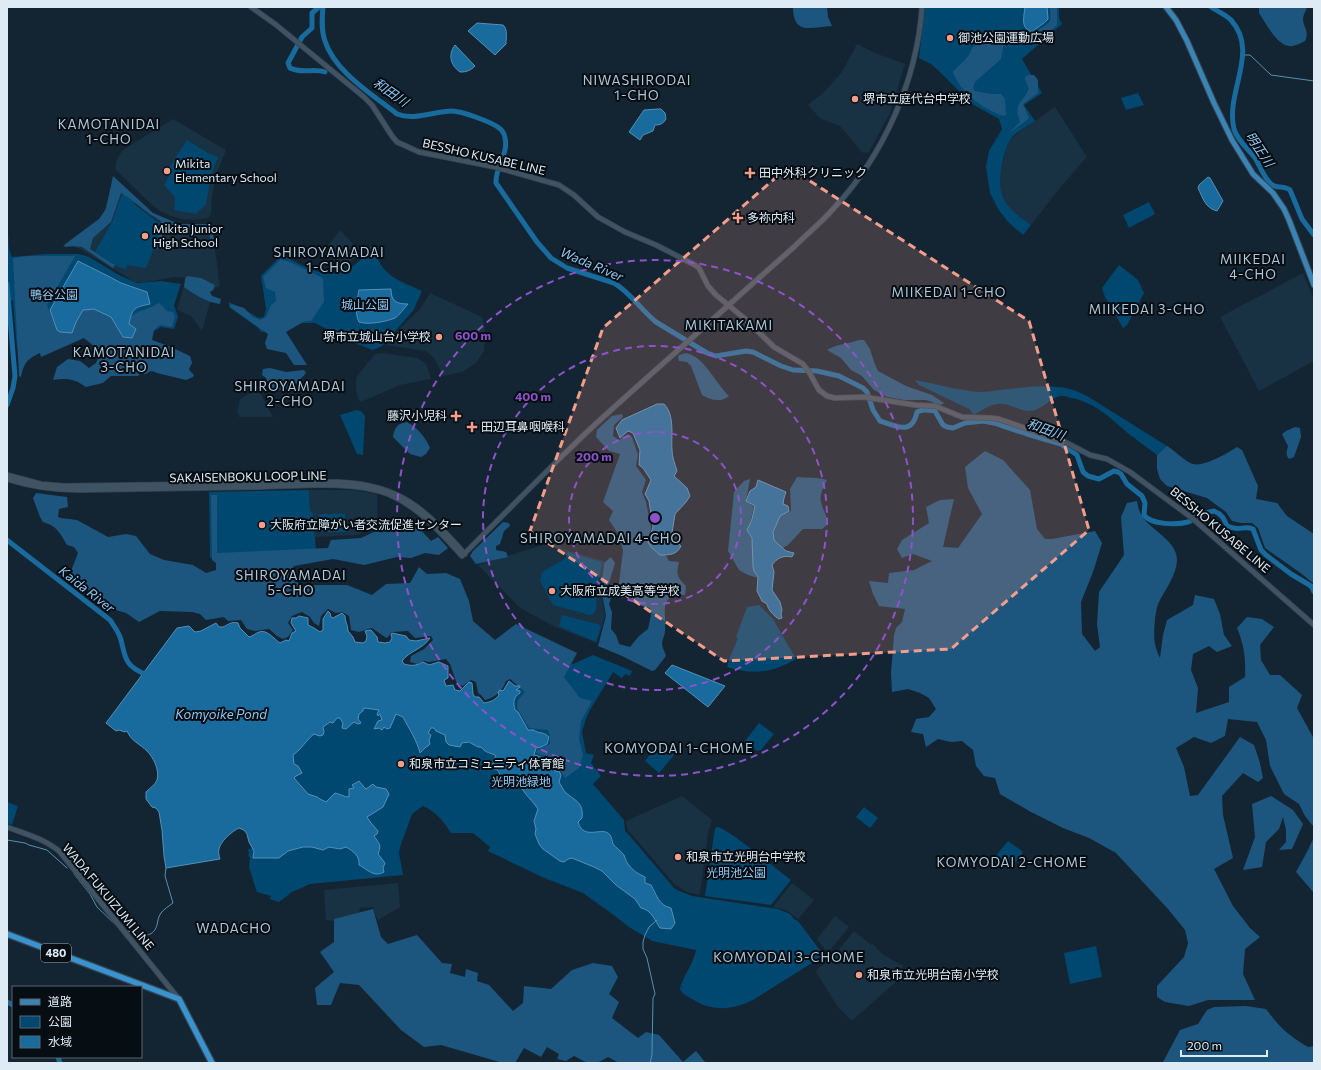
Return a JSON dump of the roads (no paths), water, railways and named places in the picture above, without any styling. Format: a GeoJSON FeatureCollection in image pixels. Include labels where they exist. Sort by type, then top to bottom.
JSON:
{"type":"FeatureCollection","features":[{"type":"Feature","properties":{"kind":"highway","name":"480"},"geometry":{"type":"LineString","coordinates":[[7,934],[179,999]]}},
{"type":"Feature","properties":{"kind":"highway"},"geometry":{"type":"LineString","coordinates":[[179,999],[212,1063]]}},
{"type":"Feature","properties":{"kind":"main road","name":"BESSHO KUSABE LINE"},"geometry":{"type":"LineString","coordinates":[[251,7],[275,24],[364,97],[372,105],[397,142],[419,152],[495,167],[559,185],[574,195],[598,217],[625,232],[690,262],[699,268],[711,291],[744,318],[774,347],[803,364],[807,368],[819,390],[827,396],[835,398],[866,397],[935,406],[962,418],[984,417],[999,419],[1065,442],[1090,455],[1105,458],[1136,476],[1194,519],[1314,625]]}},
{"type":"Feature","properties":{"kind":"main road"},"geometry":{"type":"LineString","coordinates":[[463,555],[573,446],[831,212],[870,162],[886,134],[901,99],[912,65],[918,41],[922,7]]}},
{"type":"Feature","properties":{"kind":"main road"},"geometry":{"type":"LineString","coordinates":[[1166,7],[1176,20],[1232,140],[1254,174],[1273,194],[1284,209],[1314,285]]}},
{"type":"Feature","properties":{"kind":"main road","name":"SAKAISENBOKU LOOP LINE"},"geometry":{"type":"LineString","coordinates":[[7,475],[42,484],[64,486],[337,482],[364,484],[390,491],[415,504],[434,520],[463,555]]}},
{"type":"Feature","properties":{"kind":"main road","name":"SAKAISENBOKU LOOP LINE"},"geometry":{"type":"LineString","coordinates":[[7,479],[29,486],[67,490],[337,485],[364,487],[389,495],[411,507],[431,523],[463,555]]}},
{"type":"Feature","properties":{"kind":"main road","name":"WADA FUKUIZUMI LINE"},"geometry":{"type":"LineString","coordinates":[[7,827],[43,840],[60,852],[179,999]]}},
{"type":"Feature","properties":{"kind":"water"},"geometry":{"type":"Polygon","coordinates":[[[1025,7],[1047,7],[1048,19],[1032,32],[1024,25],[1025,7]]]}},
{"type":"Feature","properties":{"kind":"water"},"geometry":{"type":"Polygon","coordinates":[[[477,23],[503,25],[505,27],[506,44],[495,55],[468,31],[477,23]]]}},
{"type":"Feature","properties":{"kind":"water"},"geometry":{"type":"Polygon","coordinates":[[[455,45],[475,66],[466,71],[460,72],[454,66],[451,59],[451,52],[455,45]]]}},
{"type":"Feature","properties":{"kind":"water"},"geometry":{"type":"Polygon","coordinates":[[[661,109],[665,113],[666,119],[661,124],[655,125],[653,131],[643,135],[640,140],[629,132],[644,110],[661,109]]]}},
{"type":"Feature","properties":{"kind":"water"},"geometry":{"type":"Polygon","coordinates":[[[1208,177],[1223,201],[1217,211],[1213,210],[1207,205],[1198,188],[1199,185],[1208,177]]]}},
{"type":"Feature","properties":{"kind":"water"},"geometry":{"type":"Polygon","coordinates":[[[78,261],[121,283],[147,292],[150,304],[138,307],[131,315],[129,324],[136,329],[132,338],[123,337],[111,317],[94,309],[83,310],[72,333],[60,332],[57,330],[50,310],[78,261]]]}},
{"type":"Feature","properties":{"kind":"water"},"geometry":{"type":"Polygon","coordinates":[[[391,289],[393,299],[395,301],[408,304],[399,315],[395,318],[382,322],[359,322],[356,310],[359,290],[391,289]]]}},
{"type":"Feature","properties":{"kind":"water"},"geometry":{"type":"Polygon","coordinates":[[[657,404],[664,404],[670,414],[672,426],[672,453],[677,471],[674,476],[687,488],[690,496],[675,514],[672,533],[674,539],[681,546],[675,553],[667,555],[660,555],[648,542],[653,527],[649,501],[645,494],[651,480],[643,468],[639,465],[640,450],[633,433],[628,431],[620,438],[616,428],[622,420],[657,404]]]}},
{"type":"Feature","properties":{"kind":"water"},"geometry":{"type":"Polygon","coordinates":[[[758,480],[786,492],[783,504],[788,506],[789,511],[780,516],[773,532],[774,540],[779,545],[786,551],[794,553],[792,557],[786,556],[780,558],[772,565],[774,572],[772,590],[780,602],[782,610],[782,618],[779,619],[772,613],[767,604],[762,601],[757,591],[758,577],[753,566],[752,538],[747,530],[752,519],[755,506],[746,501],[750,491],[756,487],[758,480]]]}},
{"type":"Feature","properties":{"kind":"water","name":"Komyoike Pond"},"geometry":{"type":"Polygon","coordinates":[[[328,611],[333,618],[342,613],[345,616],[348,631],[355,642],[363,643],[366,641],[367,636],[365,631],[371,630],[377,637],[378,642],[385,643],[390,642],[392,633],[406,636],[409,640],[416,641],[430,638],[424,645],[408,655],[402,661],[404,664],[414,665],[423,662],[429,665],[439,662],[448,666],[448,678],[444,680],[446,686],[453,685],[455,690],[460,691],[469,682],[472,683],[473,694],[475,697],[479,697],[484,703],[496,698],[499,695],[498,692],[500,690],[503,691],[509,681],[515,686],[520,686],[516,690],[520,691],[520,693],[514,700],[515,710],[518,712],[528,730],[534,730],[549,737],[547,744],[536,748],[534,755],[544,758],[553,769],[557,772],[559,771],[561,775],[559,782],[563,789],[576,800],[582,809],[582,818],[578,822],[581,828],[589,832],[607,832],[612,838],[613,844],[624,855],[627,862],[635,872],[645,877],[645,883],[651,885],[663,905],[671,908],[675,923],[671,929],[660,928],[651,913],[641,908],[635,899],[616,885],[602,871],[572,858],[564,862],[560,861],[543,849],[535,834],[536,829],[534,821],[538,809],[520,785],[510,781],[505,783],[496,769],[488,769],[491,764],[496,762],[494,759],[496,756],[469,742],[462,743],[460,747],[449,745],[446,742],[445,735],[436,731],[434,728],[431,728],[428,733],[431,735],[429,740],[430,744],[420,753],[415,739],[403,717],[396,714],[390,728],[387,729],[384,727],[382,730],[379,728],[374,729],[378,721],[382,720],[380,714],[378,716],[377,714],[379,710],[365,708],[359,714],[358,719],[361,723],[358,724],[354,722],[346,729],[342,728],[343,723],[340,718],[337,718],[333,723],[330,722],[323,727],[323,735],[320,736],[314,734],[311,736],[293,755],[294,764],[298,766],[302,773],[294,778],[308,794],[326,802],[335,793],[349,797],[349,789],[354,788],[352,785],[359,781],[366,789],[373,784],[376,787],[386,789],[389,794],[383,807],[367,817],[378,831],[374,836],[380,846],[378,854],[385,863],[383,868],[384,872],[377,874],[368,871],[359,865],[357,856],[346,847],[340,849],[329,847],[323,850],[312,847],[303,847],[288,851],[279,858],[253,858],[254,851],[247,834],[244,830],[239,828],[230,834],[220,846],[220,859],[166,868],[159,812],[156,808],[152,807],[146,799],[146,792],[154,785],[158,776],[154,760],[133,740],[127,731],[116,731],[106,723],[177,628],[189,626],[195,632],[201,631],[216,623],[219,627],[223,627],[231,623],[238,623],[240,628],[249,637],[262,631],[280,643],[286,640],[289,641],[292,633],[296,631],[291,623],[292,618],[299,616],[308,618],[308,625],[320,632],[323,630],[323,619],[328,611]]]}},
{"type":"Feature","properties":{"kind":"water"},"geometry":{"type":"Polygon","coordinates":[[[672,665],[725,686],[708,707],[665,673],[672,665]]]}},
{"type":"Feature","properties":{"kind":"waterway"},"geometry":{"type":"LineString","coordinates":[[319,7],[312,13],[312,28],[302,37],[288,63],[290,68],[294,70],[325,72]]}},
{"type":"Feature","properties":{"kind":"waterway","name":"Wada River"},"geometry":{"type":"LineString","coordinates":[[323,7],[322,24],[325,41],[337,62],[355,82],[397,114],[404,116],[418,116],[445,111],[456,111],[483,120],[501,129],[506,144],[504,155],[496,177],[496,183],[537,242],[551,258],[567,268],[614,283],[625,291],[656,322],[707,353],[716,356],[746,351],[753,352],[781,366],[793,370],[817,371],[839,376],[863,388],[867,392],[873,410],[880,421],[898,427],[908,427],[912,424],[917,412],[930,410],[935,411],[943,425],[947,427],[953,428],[965,423],[983,421],[1061,444],[1077,455],[1083,472],[1088,476],[1099,479],[1114,471],[1121,474],[1127,484],[1142,496],[1145,503],[1144,515],[1152,521],[1171,524],[1183,523],[1214,511],[1221,515],[1227,526],[1231,528],[1253,529],[1261,550],[1291,574],[1311,586],[1314,592]]}},
{"type":"Feature","properties":{"kind":"waterway","name":"明正川"},"geometry":{"type":"LineString","coordinates":[[1211,7],[1231,20],[1239,32],[1242,45],[1242,59],[1232,115],[1235,133],[1255,158],[1269,181],[1273,185],[1290,190],[1302,219],[1314,235]]}},
{"type":"Feature","properties":{"kind":"waterway"},"geometry":{"type":"LineString","coordinates":[[1244,55],[1250,55],[1271,75],[1314,81]]}},
{"type":"Feature","properties":{"kind":"waterway","name":"Kaida River"},"geometry":{"type":"LineString","coordinates":[[7,284],[15,376],[13,388],[7,405]]}},
{"type":"Feature","properties":{"kind":"waterway","name":"Kaida River"},"geometry":{"type":"LineString","coordinates":[[7,540],[110,620],[116,628],[128,662],[135,669],[149,676]]}},
{"type":"Feature","properties":{"kind":"waterway"},"geometry":{"type":"LineString","coordinates":[[7,840],[25,843],[47,850],[67,868]]}},
{"type":"Feature","properties":{"kind":"waterway"},"geometry":{"type":"LineString","coordinates":[[128,931],[141,935],[149,935],[155,930],[161,913],[173,903],[165,876],[166,868]]}},
{"type":"Feature","properties":{"kind":"waterway"},"geometry":{"type":"LineString","coordinates":[[74,874],[90,894],[97,907],[118,927]]}},
{"type":"Feature","properties":{"kind":"waterway"},"geometry":{"type":"LineString","coordinates":[[650,1063],[652,1055],[653,998],[655,994],[647,958],[643,949],[643,942],[649,927],[657,920]]}},
{"type":"Feature","properties":{"kind":"waterway"},"geometry":{"type":"LineString","coordinates":[[7,1002],[12,1004]]}},
{"type":"Feature","properties":{"kind":"waterway"},"geometry":{"type":"LineString","coordinates":[[58,1058],[60,1063]]}},
{"type":"Feature","properties":{"kind":"place","name":"御池公園運動広場"},"geometry":{"type":"Point","coordinates":[950,38]}},
{"type":"Feature","properties":{"kind":"place","name":"堺市立庭代台中学校"},"geometry":{"type":"Point","coordinates":[855,99]}},
{"type":"Feature","properties":{"kind":"place","name":"Mikita Elementary School"},"geometry":{"type":"Point","coordinates":[167,171]}},
{"type":"Feature","properties":{"kind":"place","name":"田中外科クリニック"},"geometry":{"type":"Point","coordinates":[750,173]}},
{"type":"Feature","properties":{"kind":"place","name":"多祢内科"},"geometry":{"type":"Point","coordinates":[738,218]}},
{"type":"Feature","properties":{"kind":"place","name":"Mikita Junior High School"},"geometry":{"type":"Point","coordinates":[145,236]}},
{"type":"Feature","properties":{"kind":"place","name":"堺市立城山台小学校"},"geometry":{"type":"Point","coordinates":[439,337]}},
{"type":"Feature","properties":{"kind":"place","name":"藤沢小児科"},"geometry":{"type":"Point","coordinates":[456,416]}},
{"type":"Feature","properties":{"kind":"place","name":"田辺耳鼻咽喉科"},"geometry":{"type":"Point","coordinates":[472,427]}},
{"type":"Feature","properties":{"kind":"place","name":"大阪府立障がい者交流促進センター"},"geometry":{"type":"Point","coordinates":[262,525]}},
{"type":"Feature","properties":{"kind":"place","name":"大阪府立成美高等学校"},"geometry":{"type":"Point","coordinates":[552,591]}},
{"type":"Feature","properties":{"kind":"place","name":"和泉市立コミュニティ体育館"},"geometry":{"type":"Point","coordinates":[401,764]}},
{"type":"Feature","properties":{"kind":"place","name":"和泉市立光明台中学校"},"geometry":{"type":"Point","coordinates":[678,857]}},
{"type":"Feature","properties":{"kind":"place","name":"和泉市立光明台南小学校"},"geometry":{"type":"Point","coordinates":[859,975]}},
{"type":"Feature","properties":{"kind":"district","name":"NIWASHIRODAI 1-CHO"},"geometry":{"type":"Point","coordinates":[637,88]}},
{"type":"Feature","properties":{"kind":"district","name":"KAMOTANIDAI 1-CHO"},"geometry":{"type":"Point","coordinates":[109,132]}},
{"type":"Feature","properties":{"kind":"district","name":"SHIROYAMADAI 1-CHO"},"geometry":{"type":"Point","coordinates":[329,260]}},
{"type":"Feature","properties":{"kind":"district","name":"MIIKEDAI 4-CHO"},"geometry":{"type":"Point","coordinates":[1253,266]}},
{"type":"Feature","properties":{"kind":"district","name":"MIIKEDAI 1-CHO"},"geometry":{"type":"Point","coordinates":[949,292]}},
{"type":"Feature","properties":{"kind":"district","name":"MIIKEDAI 3-CHO"},"geometry":{"type":"Point","coordinates":[1147,309]}},
{"type":"Feature","properties":{"kind":"district","name":"MIKITAKAMI"},"geometry":{"type":"Point","coordinates":[729,325]}},
{"type":"Feature","properties":{"kind":"district","name":"KAMOTANIDAI 3-CHO"},"geometry":{"type":"Point","coordinates":[124,360]}},
{"type":"Feature","properties":{"kind":"district","name":"SHIROYAMADAI 2-CHO"},"geometry":{"type":"Point","coordinates":[290,394]}},
{"type":"Feature","properties":{"kind":"district","name":"SHIROYAMADAI 4-CHO"},"geometry":{"type":"Point","coordinates":[601,538]}},
{"type":"Feature","properties":{"kind":"district","name":"SHIROYAMADAI 5-CHO"},"geometry":{"type":"Point","coordinates":[291,582]}},
{"type":"Feature","properties":{"kind":"district","name":"KOMYODAI 1-CHOME"},"geometry":{"type":"Point","coordinates":[679,748]}},
{"type":"Feature","properties":{"kind":"district","name":"KOMYODAI 2-CHOME"},"geometry":{"type":"Point","coordinates":[1012,862]}},
{"type":"Feature","properties":{"kind":"district","name":"WADACHO"},"geometry":{"type":"Point","coordinates":[234,928]}},
{"type":"Feature","properties":{"kind":"district","name":"KOMYODAI 3-CHOME"},"geometry":{"type":"Point","coordinates":[789,957]}},
{"type":"Feature","properties":{"kind":"water label","name":"和田川"},"geometry":{"type":"Point","coordinates":[391,92]}},
{"type":"Feature","properties":{"kind":"water label","name":"和田川"},"geometry":{"type":"Point","coordinates":[1046,429]}},
{"type":"Feature","properties":{"kind":"park label","name":"鴨谷公園"},"geometry":{"type":"Point","coordinates":[54,295]}},
{"type":"Feature","properties":{"kind":"park label","name":"城山公園"},"geometry":{"type":"Point","coordinates":[365,305]}},
{"type":"Feature","properties":{"kind":"park label","name":"光明池緑地"},"geometry":{"type":"Point","coordinates":[521,782]}},
{"type":"Feature","properties":{"kind":"park label","name":"光明池公園"},"geometry":{"type":"Point","coordinates":[736,873]}}]}
